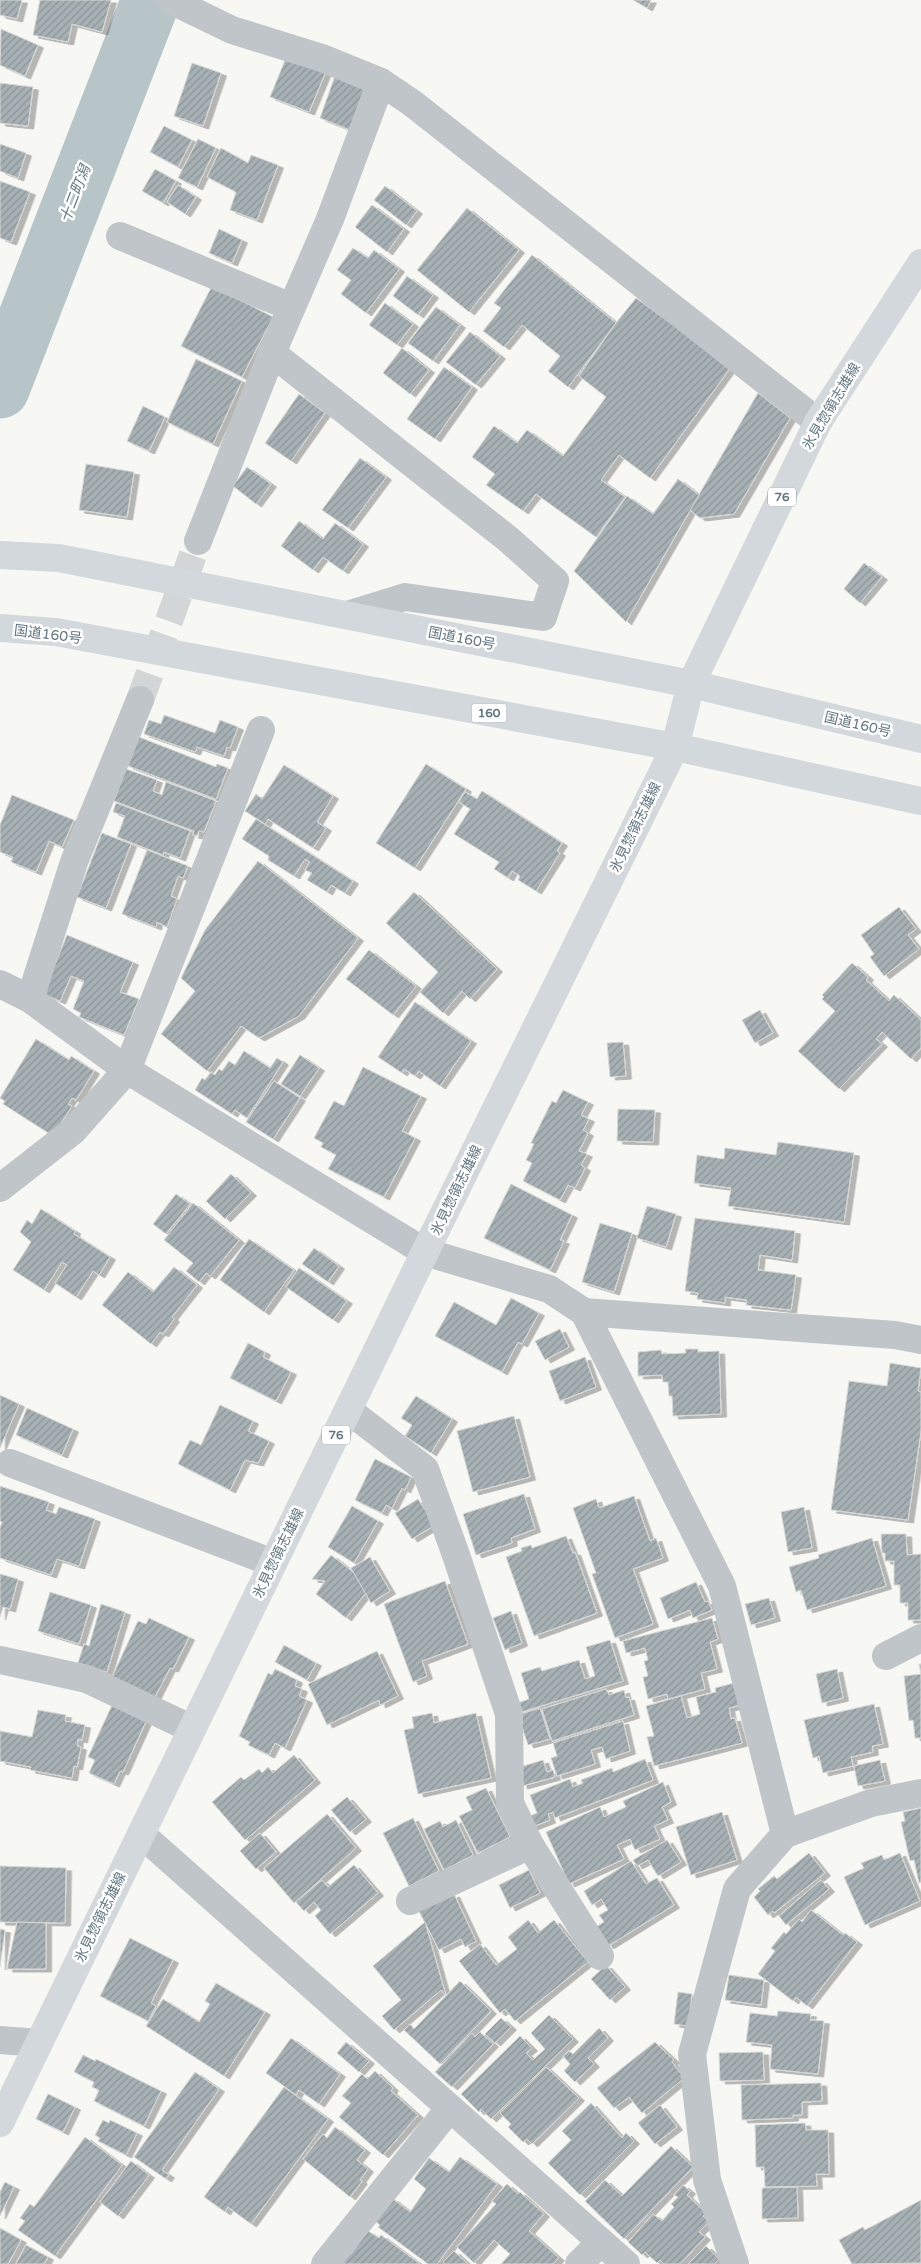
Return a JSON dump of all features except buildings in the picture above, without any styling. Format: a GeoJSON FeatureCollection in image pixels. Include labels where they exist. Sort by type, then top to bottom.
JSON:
{"type":"FeatureCollection","features":[{"type":"Feature","properties":{"kind":"main road","name":"氷見惣領志雄線"},"geometry":{"type":"LineString","coordinates":[[0,2124],[425,1252],[675,747],[691,684],[818,422],[921,264]]}},
{"type":"Feature","properties":{"kind":"main road","name":"国道160号"},"geometry":{"type":"LineString","coordinates":[[0,555],[60,558],[347,615],[691,684],[921,739]]}},
{"type":"Feature","properties":{"kind":"main road","name":"国道160号"},"geometry":{"type":"LineString","coordinates":[[0,628],[56,632],[675,747],[921,802]]}},
{"type":"Feature","properties":{"kind":"street"},"geometry":{"type":"LineString","coordinates":[[170,0],[232,30],[322,58],[381,82],[420,109],[818,422]]}},
{"type":"Feature","properties":{"kind":"street"},"geometry":{"type":"LineString","coordinates":[[198,541],[272,353],[330,220],[381,82]]}},
{"type":"Feature","properties":{"kind":"street"},"geometry":{"type":"LineString","coordinates":[[120,236],[292,307]]}},
{"type":"Feature","properties":{"kind":"street"},"geometry":{"type":"LineString","coordinates":[[272,353],[508,539],[555,582],[543,618],[405,597],[347,615]]}},
{"type":"Feature","properties":{"kind":"street"},"geometry":{"type":"LineString","coordinates":[[30,1000],[74,862],[140,700]]}},
{"type":"Feature","properties":{"kind":"street"},"geometry":{"type":"LineString","coordinates":[[0,1188],[73,1131],[127,1070],[261,730]]}},
{"type":"Feature","properties":{"kind":"street"},"geometry":{"type":"LineString","coordinates":[[0,984],[30,1000],[127,1070],[425,1252],[549,1289],[584,1312],[895,1335],[921,1340]]}},
{"type":"Feature","properties":{"kind":"street"},"geometry":{"type":"LineString","coordinates":[[584,1312],[722,1586],[785,1834]]}},
{"type":"Feature","properties":{"kind":"street"},"geometry":{"type":"LineString","coordinates":[[348,1410],[425,1469],[456,1555],[508,1714],[510,1803],[530,1845],[600,1956]]}},
{"type":"Feature","properties":{"kind":"street"},"geometry":{"type":"LineString","coordinates":[[10,1463],[273,1563]]}},
{"type":"Feature","properties":{"kind":"street"},"geometry":{"type":"LineString","coordinates":[[886,1656],[921,1638]]}},
{"type":"Feature","properties":{"kind":"street"},"geometry":{"type":"LineString","coordinates":[[0,1660],[87,1679],[192,1729]]}},
{"type":"Feature","properties":{"kind":"street"},"geometry":{"type":"LineString","coordinates":[[735,2264],[707,2180],[692,2054],[737,1889],[785,1834],[871,1803],[921,1793]]}},
{"type":"Feature","properties":{"kind":"street"},"geometry":{"type":"LineString","coordinates":[[141,1834],[626,2264]]}},
{"type":"Feature","properties":{"kind":"street"},"geometry":{"type":"LineString","coordinates":[[410,1901],[530,1845]]}},
{"type":"Feature","properties":{"kind":"street"},"geometry":{"type":"LineString","coordinates":[[0,2040],[39,2043]]}},
{"type":"Feature","properties":{"kind":"street"},"geometry":{"type":"LineString","coordinates":[[325,2264],[450,2108]]}},
{"type":"Feature","properties":{"kind":"street"},"geometry":{"type":"LineString","coordinates":[[579,2264],[601,2242]]}},
{"type":"Feature","properties":{"kind":"waterway","name":"十二町潟"},"geometry":{"type":"LineString","coordinates":[[0,389],[151,0]]}},
{"type":"Feature","properties":{"kind":"tunnel"},"geometry":{"type":"LineString","coordinates":[[140,700],[198,541]]}}]}
